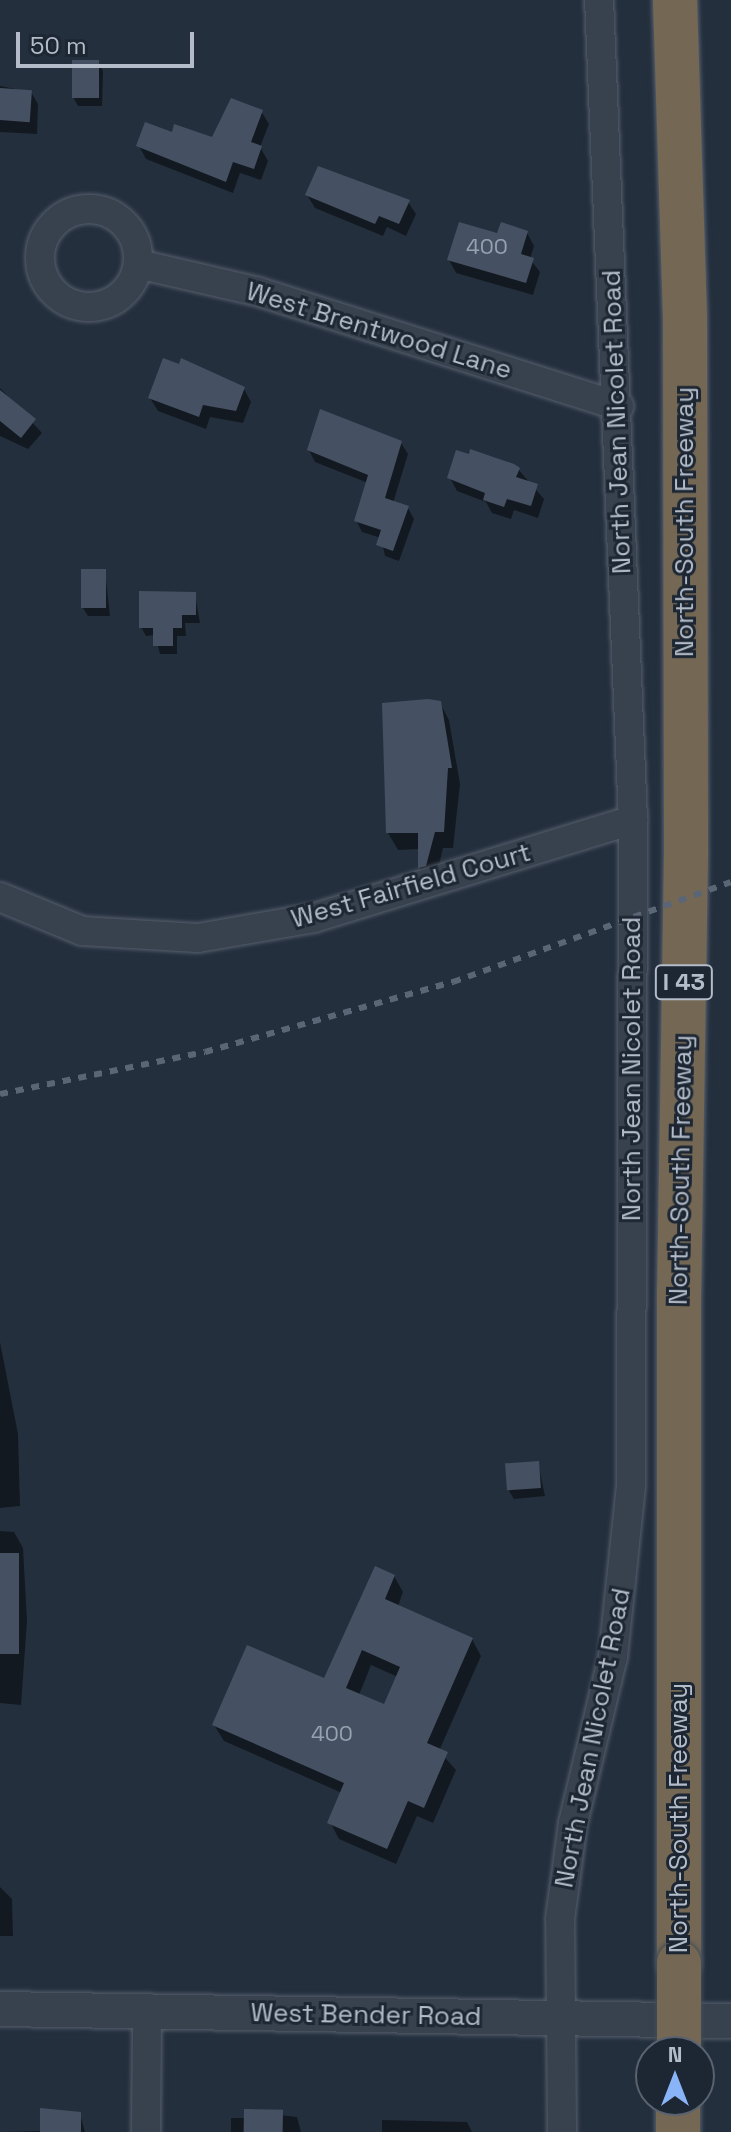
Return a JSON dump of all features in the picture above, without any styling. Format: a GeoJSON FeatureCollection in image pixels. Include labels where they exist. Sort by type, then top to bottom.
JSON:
{"type":"FeatureCollection","features":[{"type":"Feature","properties":{"kind":"highway","name":"North-South Freeway"},"geometry":{"type":"LineString","coordinates":[[675,0],[685,319],[686,807],[679,1292],[679,2036]]}},
{"type":"Feature","properties":{"kind":"street","name":"North Jean Nicolet Road"},"geometry":{"type":"LineString","coordinates":[[562,2132],[558,2017],[560,1919],[573,1823],[613,1657],[631,1485],[633,820],[619,406],[599,0]]}},
{"type":"Feature","properties":{"kind":"street","name":"West Brentwood Lane"},"geometry":{"type":"LineString","coordinates":[[138,264],[259,292],[619,406]]}},
{"type":"Feature","properties":{"kind":"street","name":"West Fairfield Court"},"geometry":{"type":"LineString","coordinates":[[0,897],[82,931],[198,938],[314,918],[633,820]]}},
{"type":"Feature","properties":{"kind":"street","name":"West Bender Road"},"geometry":{"type":"LineString","coordinates":[[0,2009],[731,2021]]}},
{"type":"Feature","properties":{"kind":"street"},"geometry":{"type":"LineString","coordinates":[[146,2132],[147,2011]]}},
{"type":"Feature","properties":{"kind":"building"},"geometry":{"type":"Polygon","coordinates":[[[72,60],[99,60],[99,98],[72,98],[72,60]]]}},
{"type":"Feature","properties":{"kind":"building"},"geometry":{"type":"Polygon","coordinates":[[[0,88],[32,90],[30,122],[0,120],[0,88]]]}},
{"type":"Feature","properties":{"kind":"building"},"geometry":{"type":"Polygon","coordinates":[[[231,98],[263,110],[251,142],[262,146],[254,169],[233,162],[226,182],[136,146],[145,122],[172,132],[174,124],[212,137],[231,98]]]}},
{"type":"Feature","properties":{"kind":"building"},"geometry":{"type":"Polygon","coordinates":[[[318,166],[410,200],[399,224],[379,216],[375,224],[305,195],[318,166]]]}},
{"type":"Feature","properties":{"kind":"building"},"geometry":{"type":"Polygon","coordinates":[[[459,222],[497,233],[501,222],[528,231],[521,254],[534,258],[526,283],[447,260],[459,222]]]}},
{"type":"Feature","properties":{"kind":"building"},"geometry":{"type":"Polygon","coordinates":[[[163,358],[179,364],[181,358],[245,387],[236,411],[203,405],[199,417],[148,398],[163,358]]]}},
{"type":"Feature","properties":{"kind":"building"},"geometry":{"type":"Polygon","coordinates":[[[0,390],[36,419],[21,438],[0,421],[0,390]]]}},
{"type":"Feature","properties":{"kind":"building"},"geometry":{"type":"Polygon","coordinates":[[[320,409],[402,441],[385,498],[409,506],[393,551],[376,545],[381,530],[354,521],[368,475],[307,450],[320,409]]]}},
{"type":"Feature","properties":{"kind":"building"},"geometry":{"type":"Polygon","coordinates":[[[470,449],[514,464],[520,468],[516,477],[538,484],[531,506],[507,499],[504,507],[483,500],[485,493],[447,478],[456,450],[469,454],[470,449]]]}},
{"type":"Feature","properties":{"kind":"building"},"geometry":{"type":"Polygon","coordinates":[[[81,569],[106,569],[106,608],[81,608],[81,569]]]}},
{"type":"Feature","properties":{"kind":"building"},"geometry":{"type":"Polygon","coordinates":[[[139,591],[196,592],[196,615],[182,615],[182,628],[173,628],[173,646],[153,646],[153,628],[139,628],[139,591]]]}},
{"type":"Feature","properties":{"kind":"building"},"geometry":{"type":"Polygon","coordinates":[[[428,699],[441,701],[452,768],[448,768],[444,832],[435,832],[426,866],[418,868],[418,833],[386,833],[382,703],[428,699]]]}},
{"type":"Feature","properties":{"kind":"building"},"geometry":{"type":"Polygon","coordinates":[[[539,1461],[541,1488],[507,1490],[505,1463],[539,1461]]]}},
{"type":"Feature","properties":{"kind":"building"},"geometry":{"type":"Polygon","coordinates":[[[0,1553],[19,1553],[19,1654],[0,1654],[0,1553]]]}},
{"type":"Feature","properties":{"kind":"building"},"geometry":{"type":"Polygon","coordinates":[[[375,1566],[395,1575],[385,1599],[473,1638],[427,1743],[448,1752],[424,1808],[408,1801],[387,1849],[327,1823],[344,1783],[212,1725],[247,1645],[324,1678],[375,1566]],[[362,1650],[346,1688],[384,1704],[400,1667],[362,1650]]]}},
{"type":"Feature","properties":{"kind":"building"},"geometry":{"type":"Polygon","coordinates":[[[40,2108],[81,2112],[81,2132],[40,2132],[40,2108]]]}},
{"type":"Feature","properties":{"kind":"building"},"geometry":{"type":"Polygon","coordinates":[[[244,2109],[283,2110],[283,2132],[244,2132],[244,2109]]]}},
{"type":"Feature","properties":{"kind":"railway"},"geometry":{"type":"LineString","coordinates":[[0,1094],[205,1052],[453,982],[731,882]]}}]}
